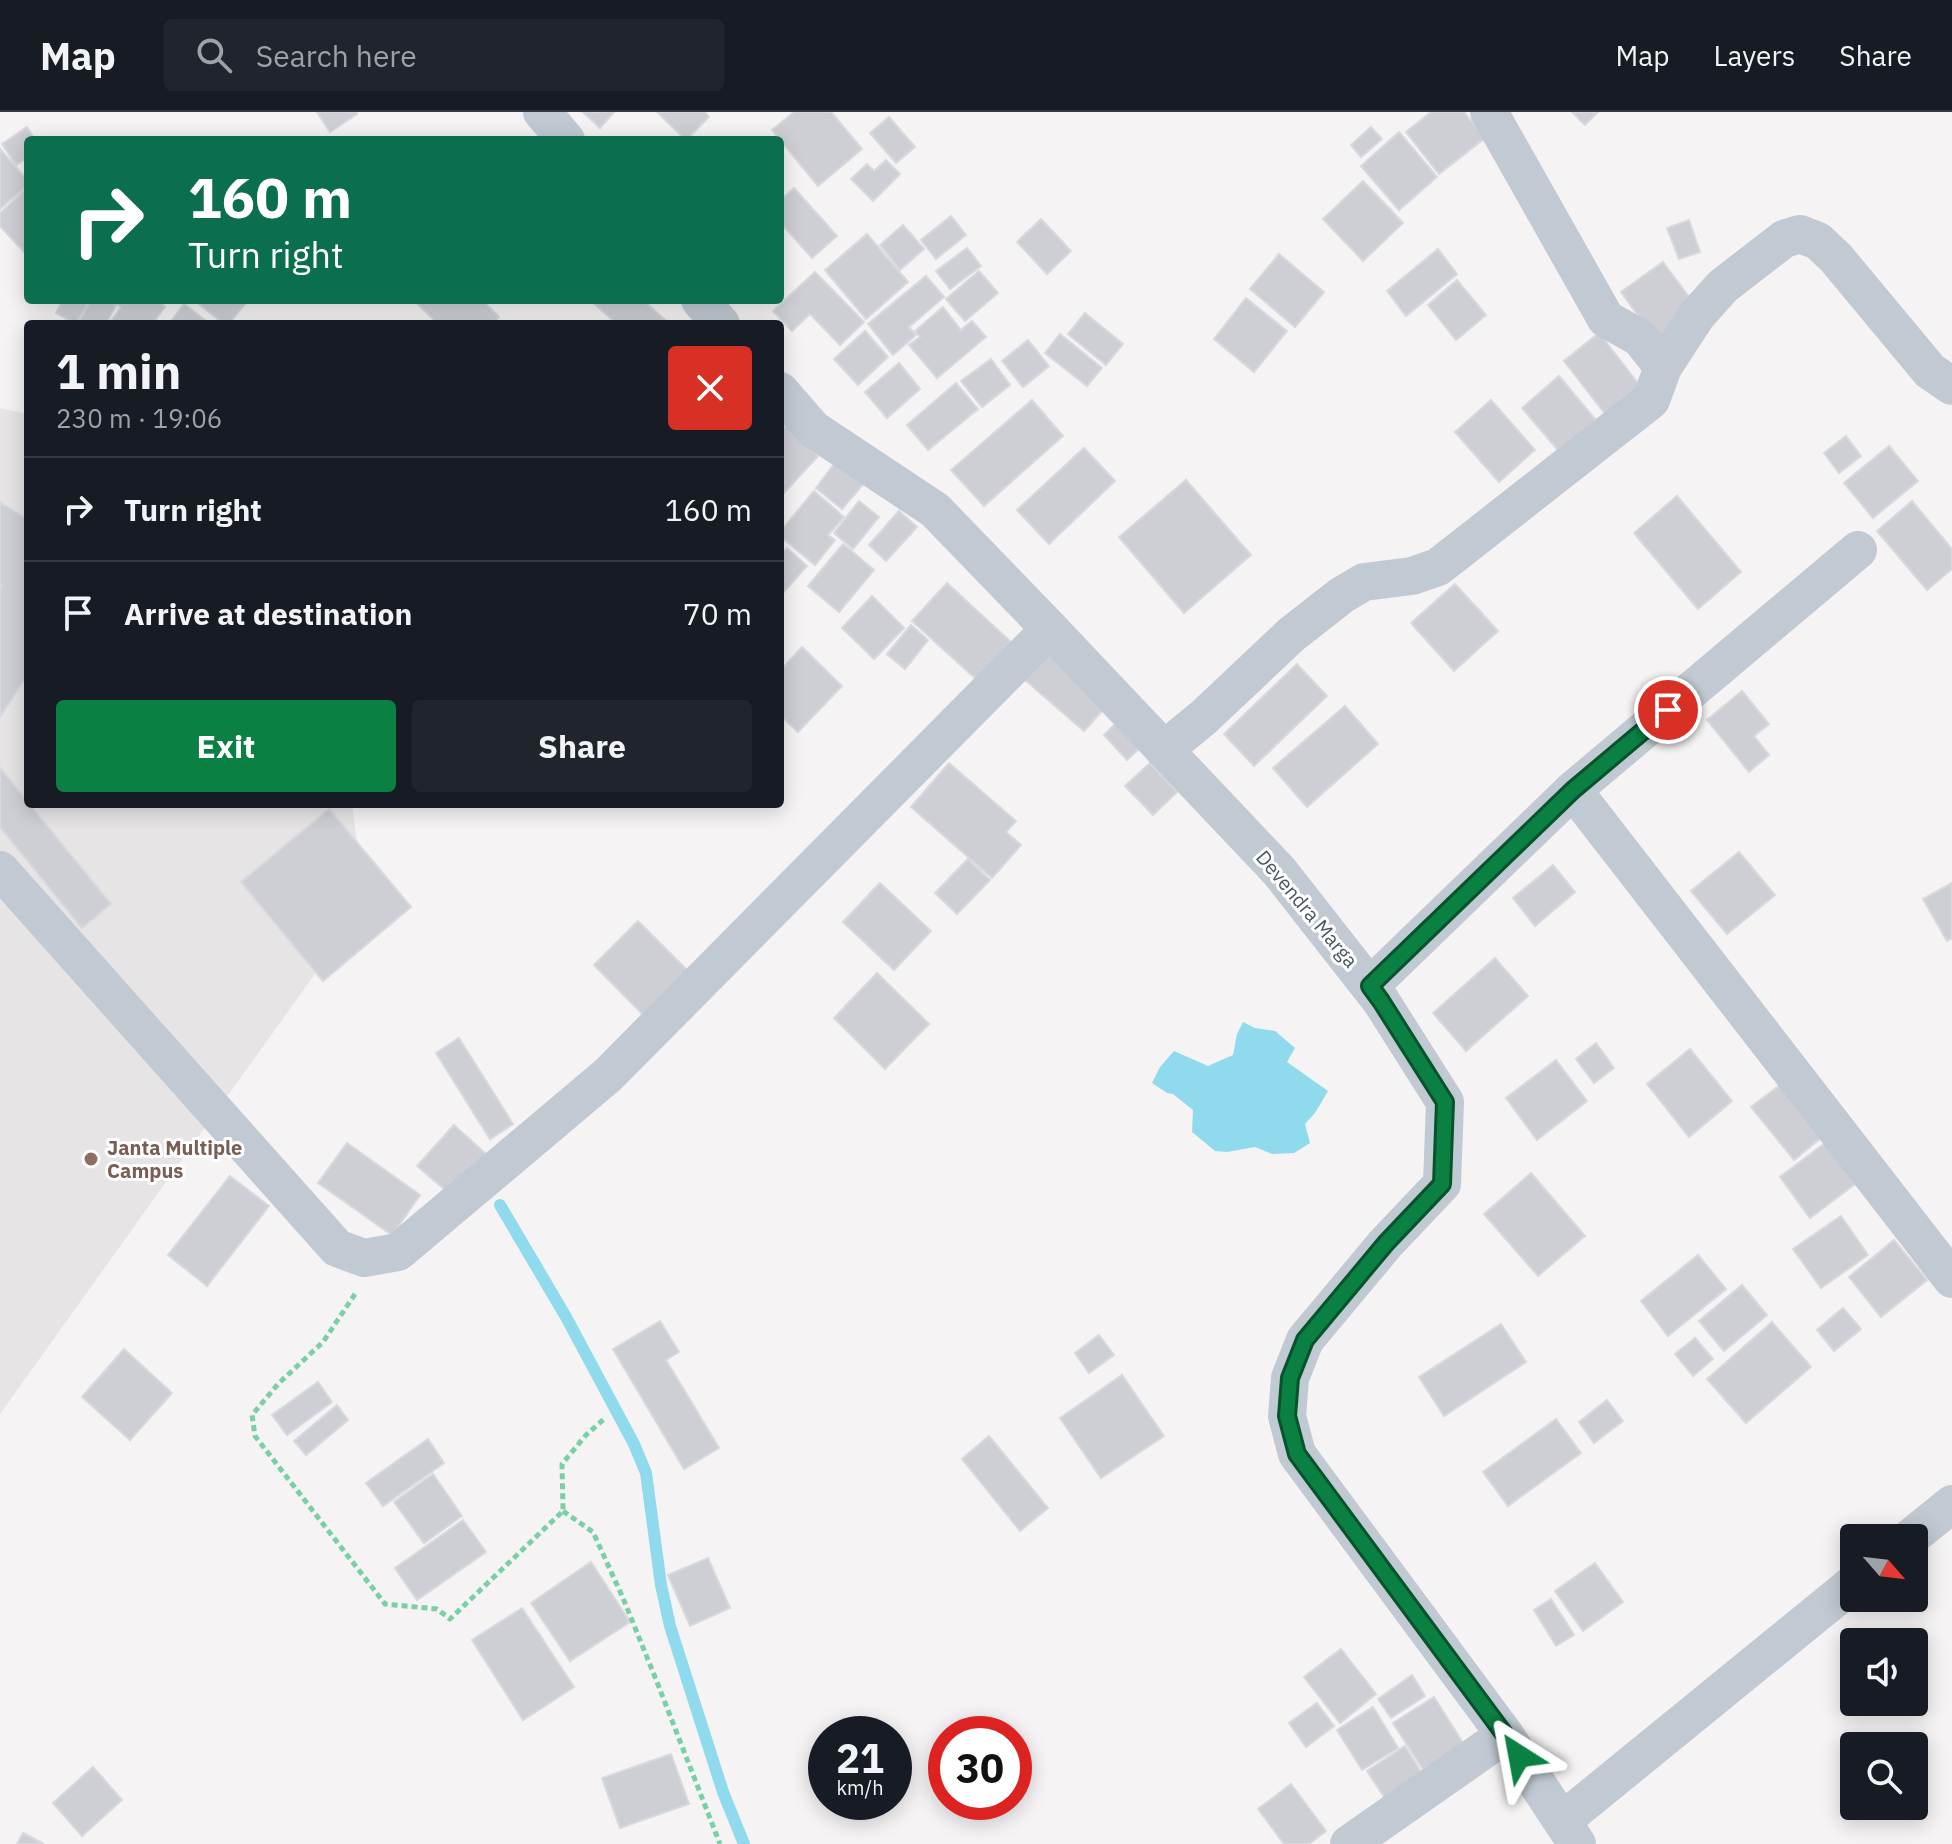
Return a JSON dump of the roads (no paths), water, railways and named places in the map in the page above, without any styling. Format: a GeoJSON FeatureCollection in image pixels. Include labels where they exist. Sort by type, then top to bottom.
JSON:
{"type":"FeatureCollection","features":[{"type":"Feature","properties":{"kind":"street"},"geometry":{"type":"LineString","coordinates":[[542,112],[563,136]]}},
{"type":"Feature","properties":{"kind":"street"},"geometry":{"type":"LineString","coordinates":[[1489,112],[1606,319],[1640,338],[1663,367]]}},
{"type":"Feature","properties":{"kind":"street"},"geometry":{"type":"LineString","coordinates":[[1164,750],[1204,717],[1292,634],[1342,595],[1364,582],[1412,576],[1438,567],[1651,400],[1663,367],[1697,315],[1723,286],[1784,239],[1800,234],[1818,241],[1836,258],[1930,371],[1952,386]]}},
{"type":"Feature","properties":{"kind":"street"},"geometry":{"type":"LineString","coordinates":[[704,304],[718,320]]}},
{"type":"Feature","properties":{"kind":"street","name":"Devendra Marga"},"geometry":{"type":"LineString","coordinates":[[784,396],[813,429],[935,510],[1279,871],[1381,1001],[1445,1102],[1442,1184],[1386,1243],[1305,1340],[1290,1378],[1287,1416],[1297,1454],[1505,1735],[1569,1833]]}},
{"type":"Feature","properties":{"kind":"street"},"geometry":{"type":"LineString","coordinates":[[1370,986],[1573,790],[1858,550]]}},
{"type":"Feature","properties":{"kind":"street"},"geometry":{"type":"LineString","coordinates":[[0,870],[337,1248],[364,1258],[398,1252],[608,1075],[1050,629]]}},
{"type":"Feature","properties":{"kind":"street"},"geometry":{"type":"LineString","coordinates":[[1573,790],[1952,1279]]}},
{"type":"Feature","properties":{"kind":"street"},"geometry":{"type":"LineString","coordinates":[[1927,1524],[1952,1504]]}},
{"type":"Feature","properties":{"kind":"street"},"geometry":{"type":"LineString","coordinates":[[1569,1833],[1840,1595]]}},
{"type":"Feature","properties":{"kind":"street"},"geometry":{"type":"LineString","coordinates":[[1349,1844],[1505,1735]]}},
{"type":"Feature","properties":{"kind":"water"},"geometry":{"type":"Polygon","coordinates":[[[1243,1022],[1255,1028],[1275,1031],[1295,1048],[1287,1062],[1328,1091],[1305,1124],[1310,1143],[1294,1153],[1272,1154],[1255,1147],[1215,1151],[1192,1132],[1193,1110],[1152,1083],[1160,1067],[1174,1051],[1208,1066],[1233,1055],[1243,1022]]]}},
{"type":"Feature","properties":{"kind":"waterway"},"geometry":{"type":"LineString","coordinates":[[500,1205],[566,1317],[634,1444],[646,1473],[661,1585],[670,1626],[723,1792],[744,1844]]}},
{"type":"Feature","properties":{"kind":"place","name":"Janta Multiple Campus"},"geometry":{"type":"Point","coordinates":[91,1159]}}]}
